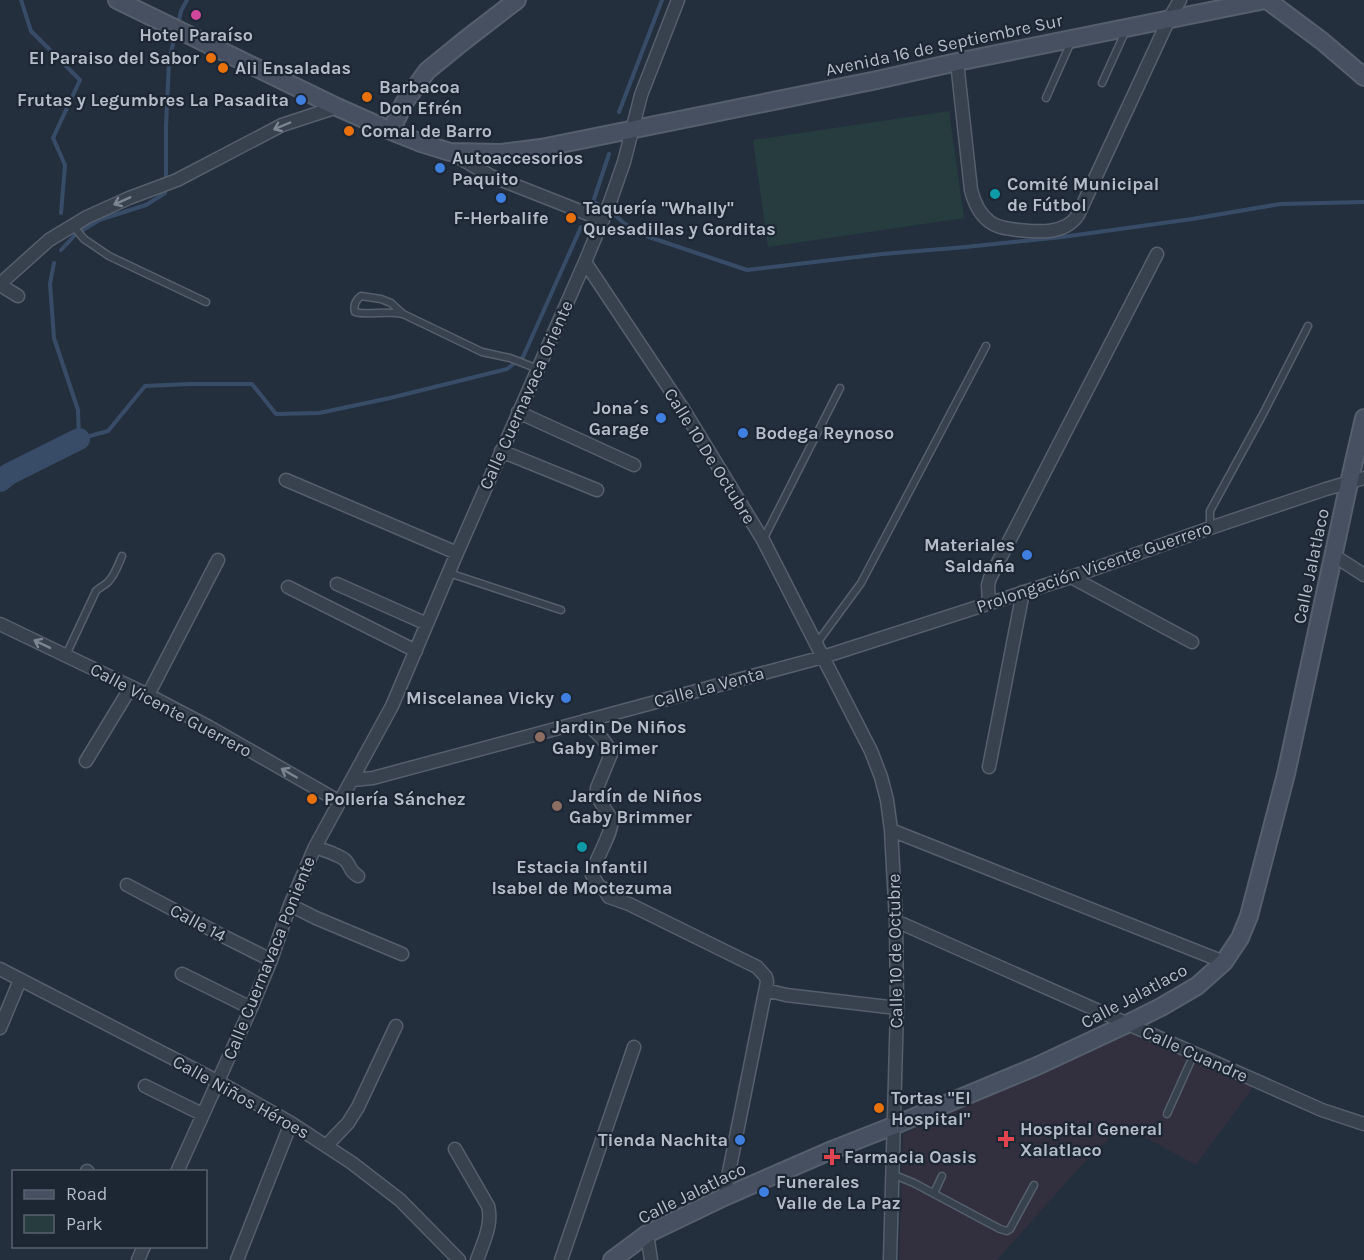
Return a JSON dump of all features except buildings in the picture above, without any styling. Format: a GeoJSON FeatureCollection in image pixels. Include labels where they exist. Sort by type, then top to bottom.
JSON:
{"type":"FeatureCollection","features":[{"type":"Feature","properties":{"kind":"main road"},"geometry":{"type":"LineString","coordinates":[[117,0],[337,107],[391,131],[450,153]]}},
{"type":"Feature","properties":{"kind":"main road"},"geometry":{"type":"LineString","coordinates":[[391,131],[404,103],[427,71],[517,0]]}},
{"type":"Feature","properties":{"kind":"main road"},"geometry":{"type":"LineString","coordinates":[[1266,0],[1322,41],[1364,77]]}},
{"type":"Feature","properties":{"kind":"main road","name":"Avenida 16 de Septiembre Sur"},"geometry":{"type":"LineString","coordinates":[[450,153],[501,153],[541,148],[1266,0]]}},
{"type":"Feature","properties":{"kind":"main road","name":"Calle Jalatlaco"},"geometry":{"type":"LineString","coordinates":[[612,1260],[647,1234],[724,1197],[1038,1066],[1127,1024],[1197,986],[1224,962],[1240,938],[1248,916],[1286,774],[1334,555],[1356,480],[1364,418]]}},
{"type":"Feature","properties":{"kind":"street","name":"Calle Cuernavaca Oriente"},"geometry":{"type":"LineString","coordinates":[[352,780],[392,706],[518,412],[532,367],[585,262],[603,220],[624,162],[641,95],[678,0]]}},
{"type":"Feature","properties":{"kind":"street"},"geometry":{"type":"LineString","coordinates":[[957,62],[971,190],[975,204],[992,224],[1003,228],[1040,232],[1055,230],[1072,223],[1078,215],[1180,0]]}},
{"type":"Feature","properties":{"kind":"street"},"geometry":{"type":"LineString","coordinates":[[18,296],[0,284],[49,240],[74,227],[87,217],[177,180],[282,124],[337,107]]}},
{"type":"Feature","properties":{"kind":"street"},"geometry":{"type":"LineString","coordinates":[[450,153],[491,176],[603,220]]}},
{"type":"Feature","properties":{"kind":"street"},"geometry":{"type":"LineString","coordinates":[[989,603],[988,585],[998,562],[1157,254]]}},
{"type":"Feature","properties":{"kind":"street","name":"Calle 10 De Octubre"},"geometry":{"type":"LineString","coordinates":[[585,262],[683,410],[763,540],[823,657]]}},
{"type":"Feature","properties":{"kind":"street"},"geometry":{"type":"LineString","coordinates":[[518,412],[634,465]]}},
{"type":"Feature","properties":{"kind":"street"},"geometry":{"type":"LineString","coordinates":[[501,451],[597,490]]}},
{"type":"Feature","properties":{"kind":"street"},"geometry":{"type":"LineString","coordinates":[[286,480],[457,553]]}},
{"type":"Feature","properties":{"kind":"street","name":"Prolongación Vicente Guerrero"},"geometry":{"type":"LineString","coordinates":[[823,657],[1071,577],[1356,480]]}},
{"type":"Feature","properties":{"kind":"street"},"geometry":{"type":"LineString","coordinates":[[1334,555],[1364,575]]}},
{"type":"Feature","properties":{"kind":"street"},"geometry":{"type":"LineString","coordinates":[[148,695],[218,560]]}},
{"type":"Feature","properties":{"kind":"street"},"geometry":{"type":"LineString","coordinates":[[1071,577],[1192,642]]}},
{"type":"Feature","properties":{"kind":"street"},"geometry":{"type":"LineString","coordinates":[[338,584],[427,624]]}},
{"type":"Feature","properties":{"kind":"street"},"geometry":{"type":"LineString","coordinates":[[288,586],[416,651]]}},
{"type":"Feature","properties":{"kind":"street"},"geometry":{"type":"LineString","coordinates":[[988,767],[1023,592]]}},
{"type":"Feature","properties":{"kind":"street","name":"Calle Vicente Guerrero"},"geometry":{"type":"LineString","coordinates":[[0,624],[148,695],[340,802]]}},
{"type":"Feature","properties":{"kind":"street","name":"Calle La Venta"},"geometry":{"type":"LineString","coordinates":[[352,780],[373,778],[823,657]]}},
{"type":"Feature","properties":{"kind":"street","name":"Calle 10 de Octubre"},"geometry":{"type":"LineString","coordinates":[[823,657],[871,751],[887,800],[891,830],[896,921],[897,1008],[890,1260]]}},
{"type":"Feature","properties":{"kind":"street"},"geometry":{"type":"LineString","coordinates":[[86,761],[132,687]]}},
{"type":"Feature","properties":{"kind":"street"},"geometry":{"type":"LineString","coordinates":[[584,721],[602,738],[611,754],[596,795],[612,820],[594,863],[592,875],[599,886],[609,897],[629,904],[757,967],[766,977],[766,990],[724,1197]]}},
{"type":"Feature","properties":{"kind":"street","name":"Calle Cuernavaca Poniente"},"geometry":{"type":"LineString","coordinates":[[178,1170],[251,1008],[290,905],[315,847],[352,780]]}},
{"type":"Feature","properties":{"kind":"street"},"geometry":{"type":"LineString","coordinates":[[891,830],[1224,962]]}},
{"type":"Feature","properties":{"kind":"street"},"geometry":{"type":"LineString","coordinates":[[315,847],[345,859],[353,873],[358,876]]}},
{"type":"Feature","properties":{"kind":"street","name":"Calle 14"},"geometry":{"type":"LineString","coordinates":[[126,885],[271,960]]}},
{"type":"Feature","properties":{"kind":"street"},"geometry":{"type":"LineString","coordinates":[[290,905],[402,954]]}},
{"type":"Feature","properties":{"kind":"street","name":"Calle Cuandre"},"geometry":{"type":"LineString","coordinates":[[896,921],[1322,1110],[1364,1124]]}},
{"type":"Feature","properties":{"kind":"street","name":"Calle Niños Héroes"},"geometry":{"type":"LineString","coordinates":[[0,969],[217,1081],[291,1123],[352,1163],[400,1200],[459,1260]]}},
{"type":"Feature","properties":{"kind":"street"},"geometry":{"type":"LineString","coordinates":[[182,974],[251,1008]]}},
{"type":"Feature","properties":{"kind":"street"},"geometry":{"type":"LineString","coordinates":[[0,1028],[20,980]]}},
{"type":"Feature","properties":{"kind":"street"},"geometry":{"type":"LineString","coordinates":[[766,990],[897,1008]]}},
{"type":"Feature","properties":{"kind":"street"},"geometry":{"type":"LineString","coordinates":[[326,1146],[348,1123],[358,1107],[396,1026]]}},
{"type":"Feature","properties":{"kind":"street"},"geometry":{"type":"LineString","coordinates":[[561,1260],[634,1047]]}},
{"type":"Feature","properties":{"kind":"street"},"geometry":{"type":"LineString","coordinates":[[146,1086],[202,1114]]}},
{"type":"Feature","properties":{"kind":"street"},"geometry":{"type":"LineString","coordinates":[[237,1260],[291,1123]]}},
{"type":"Feature","properties":{"kind":"street"},"geometry":{"type":"LineString","coordinates":[[455,1149],[488,1206],[490,1214],[477,1260]]}},
{"type":"Feature","properties":{"kind":"street"},"geometry":{"type":"LineString","coordinates":[[647,1234],[651,1260]]}},
{"type":"Feature","properties":{"kind":"lane"},"geometry":{"type":"LineString","coordinates":[[1102,83],[1128,27]]}},
{"type":"Feature","properties":{"kind":"lane"},"geometry":{"type":"LineString","coordinates":[[1046,98],[1072,38]]}},
{"type":"Feature","properties":{"kind":"lane"},"geometry":{"type":"LineString","coordinates":[[74,227],[83,237],[109,256],[206,302]]}},
{"type":"Feature","properties":{"kind":"lane"},"geometry":{"type":"LineString","coordinates":[[403,314],[391,303],[369,296],[361,296],[353,307],[355,312],[361,314],[386,311],[403,314],[482,352],[510,358],[532,367]]}},
{"type":"Feature","properties":{"kind":"lane"},"geometry":{"type":"LineString","coordinates":[[1210,528],[1210,511],[1308,326]]}},
{"type":"Feature","properties":{"kind":"lane"},"geometry":{"type":"LineString","coordinates":[[817,644],[861,583],[986,346]]}},
{"type":"Feature","properties":{"kind":"lane"},"geometry":{"type":"LineString","coordinates":[[763,540],[840,388]]}},
{"type":"Feature","properties":{"kind":"lane"},"geometry":{"type":"LineString","coordinates":[[66,655],[96,591],[107,584],[122,556]]}},
{"type":"Feature","properties":{"kind":"lane"},"geometry":{"type":"LineString","coordinates":[[448,573],[561,610]]}},
{"type":"Feature","properties":{"kind":"lane"},"geometry":{"type":"LineString","coordinates":[[1167,1114],[1194,1054]]}},
{"type":"Feature","properties":{"kind":"lane"},"geometry":{"type":"LineString","coordinates":[[892,1173],[1007,1231],[1034,1185]]}},
{"type":"Feature","properties":{"kind":"lane"},"geometry":{"type":"LineString","coordinates":[[934,1193],[942,1176]]}},
{"type":"Feature","properties":{"kind":"shaded area","name":"Hospital General Xalatlaco"},"geometry":{"type":"Polygon","coordinates":[[[1132,1023],[1256,1083],[1196,1165],[1123,1125],[1079,1168],[997,1260],[899,1260],[903,1134],[1102,1042],[1132,1023]]]}},
{"type":"Feature","properties":{"kind":"green space"},"geometry":{"type":"Polygon","coordinates":[[[949,111],[964,218],[768,247],[753,140],[949,111]]]}},
{"type":"Feature","properties":{"kind":"waterway"},"geometry":{"type":"LineString","coordinates":[[21,0],[31,31],[80,80],[53,138],[65,165],[61,213]]}},
{"type":"Feature","properties":{"kind":"waterway"},"geometry":{"type":"LineString","coordinates":[[178,25],[181,11],[187,0]]}},
{"type":"Feature","properties":{"kind":"waterway"},"geometry":{"type":"LineString","coordinates":[[619,112],[662,0]]}},
{"type":"Feature","properties":{"kind":"waterway"},"geometry":{"type":"LineString","coordinates":[[166,177],[169,61],[175,35]]}},
{"type":"Feature","properties":{"kind":"waterway"},"geometry":{"type":"LineString","coordinates":[[598,204],[593,202],[609,154]]}},
{"type":"Feature","properties":{"kind":"waterway"},"geometry":{"type":"LineString","coordinates":[[61,250],[75,235],[99,220],[146,205],[165,192]]}},
{"type":"Feature","properties":{"kind":"waterway"},"geometry":{"type":"LineString","coordinates":[[609,210],[625,224],[649,237],[747,270],[882,254],[1062,237],[1280,204],[1364,202]]}},
{"type":"Feature","properties":{"kind":"waterway"},"geometry":{"type":"LineString","coordinates":[[54,263],[50,284],[54,338],[78,410],[79,439],[108,431],[145,386],[252,384],[276,414],[319,413],[507,369],[523,357],[581,227]]}},
{"type":"Feature","properties":{"kind":"waterway"},"geometry":{"type":"LineString","coordinates":[[0,481],[9,474],[79,439]]}},
{"type":"Feature","properties":{"kind":"place","name":"Hotel Paraíso"},"geometry":{"type":"Point","coordinates":[196,15]}},
{"type":"Feature","properties":{"kind":"place","name":"El Paraiso del Sabor"},"geometry":{"type":"Point","coordinates":[211,58]}},
{"type":"Feature","properties":{"kind":"place","name":"Ali Ensaladas"},"geometry":{"type":"Point","coordinates":[223,68]}},
{"type":"Feature","properties":{"kind":"place","name":"Barbacoa Don Efrén"},"geometry":{"type":"Point","coordinates":[367,97]}},
{"type":"Feature","properties":{"kind":"place","name":"Frutas y Legumbres La Pasadita"},"geometry":{"type":"Point","coordinates":[301,100]}},
{"type":"Feature","properties":{"kind":"place","name":"Comal de Barro"},"geometry":{"type":"Point","coordinates":[349,131]}},
{"type":"Feature","properties":{"kind":"place","name":"Autoaccesorios Paquito"},"geometry":{"type":"Point","coordinates":[440,168]}},
{"type":"Feature","properties":{"kind":"place","name":"Comité Municipal de Fútbol"},"geometry":{"type":"Point","coordinates":[995,194]}},
{"type":"Feature","properties":{"kind":"place","name":"F-Herbalife"},"geometry":{"type":"Point","coordinates":[501,198]}},
{"type":"Feature","properties":{"kind":"place","name":"Taquería \"Whally\" Quesadillas y Gorditas"},"geometry":{"type":"Point","coordinates":[571,218]}},
{"type":"Feature","properties":{"kind":"place","name":"Jona´s Garage"},"geometry":{"type":"Point","coordinates":[661,418]}},
{"type":"Feature","properties":{"kind":"place","name":"Bodega Reynoso"},"geometry":{"type":"Point","coordinates":[743,433]}},
{"type":"Feature","properties":{"kind":"place","name":"Materiales Saldaña"},"geometry":{"type":"Point","coordinates":[1027,555]}},
{"type":"Feature","properties":{"kind":"place","name":"Miscelanea Vicky"},"geometry":{"type":"Point","coordinates":[566,698]}},
{"type":"Feature","properties":{"kind":"place","name":"Jardin De Niños Gaby Brimer"},"geometry":{"type":"Point","coordinates":[540,737]}},
{"type":"Feature","properties":{"kind":"place","name":"Pollería Sánchez"},"geometry":{"type":"Point","coordinates":[312,799]}},
{"type":"Feature","properties":{"kind":"place","name":"Jardín de Niños Gaby Brimmer"},"geometry":{"type":"Point","coordinates":[557,806]}},
{"type":"Feature","properties":{"kind":"place","name":"Estacia Infantil Isabel de Moctezuma"},"geometry":{"type":"Point","coordinates":[582,847]}},
{"type":"Feature","properties":{"kind":"place","name":"Tortas \"El Hospital\""},"geometry":{"type":"Point","coordinates":[879,1108]}},
{"type":"Feature","properties":{"kind":"place","name":"Hospital General Xalatlaco"},"geometry":{"type":"Point","coordinates":[1006,1139]}},
{"type":"Feature","properties":{"kind":"place","name":"Tienda Nachita"},"geometry":{"type":"Point","coordinates":[740,1140]}},
{"type":"Feature","properties":{"kind":"place","name":"Farmacia Oasis"},"geometry":{"type":"Point","coordinates":[832,1157]}},
{"type":"Feature","properties":{"kind":"place","name":"Funerales Valle de La Paz"},"geometry":{"type":"Point","coordinates":[764,1192]}}]}
